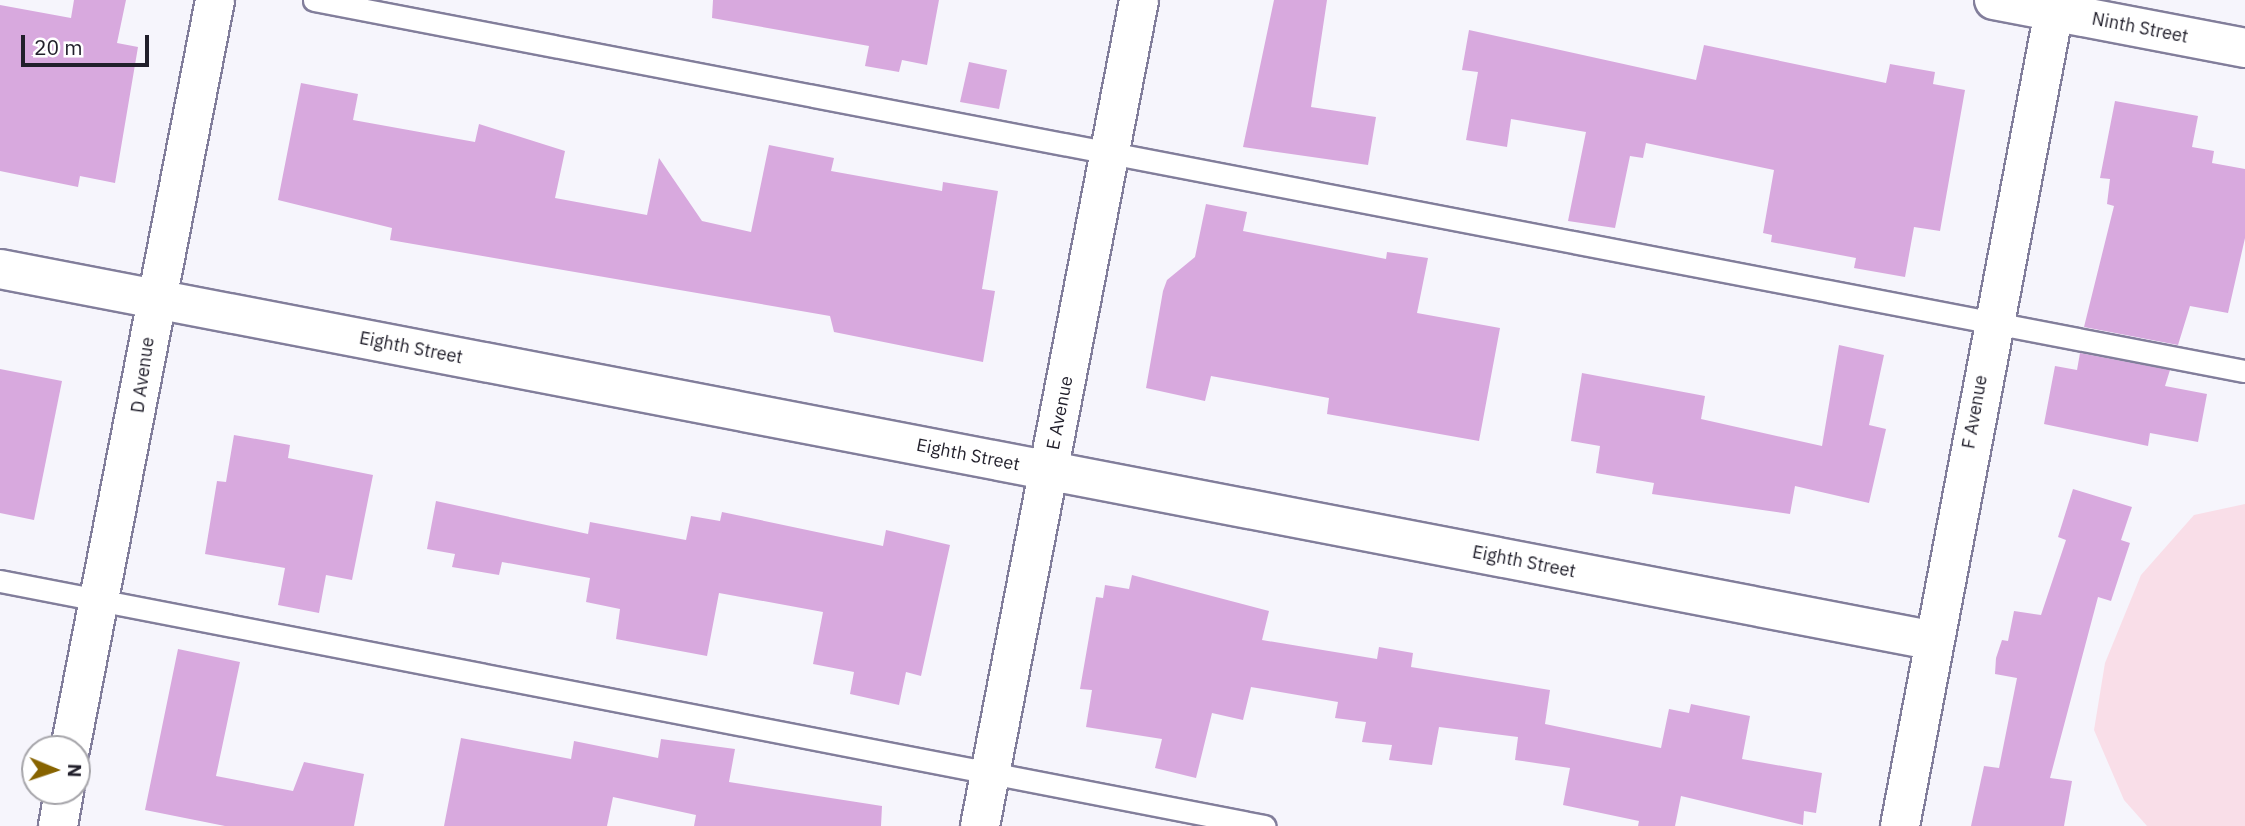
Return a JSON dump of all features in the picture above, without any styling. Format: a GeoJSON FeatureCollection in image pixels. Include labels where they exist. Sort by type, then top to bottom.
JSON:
{"type":"FeatureCollection","features":[{"type":"Feature","properties":{"kind":"street","name":"D Avenue"},"geometry":{"type":"LineString","coordinates":[[72,735],[96,599],[131,460],[153,298],[215,0]]}},
{"type":"Feature","properties":{"kind":"street","name":"E Avenue"},"geometry":{"type":"LineString","coordinates":[[980,826],[1139,0]]}},
{"type":"Feature","properties":{"kind":"street","name":"Ninth Street"},"geometry":{"type":"LineString","coordinates":[[1994,0],[2055,6],[2245,48]]}},
{"type":"Feature","properties":{"kind":"street","name":"F Avenue"},"geometry":{"type":"LineString","coordinates":[[1900,826],[1991,322],[2055,6]]}},
{"type":"Feature","properties":{"kind":"street","name":"Eighth Street"},"geometry":{"type":"LineString","coordinates":[[0,269],[1935,641]]}},
{"type":"Feature","properties":{"kind":"street"},"geometry":{"type":"LineString","coordinates":[[58,826],[62,805]]}},
{"type":"Feature","properties":{"kind":"lane"},"geometry":{"type":"LineString","coordinates":[[314,0],[2245,371]]}},
{"type":"Feature","properties":{"kind":"lane"},"geometry":{"type":"LineString","coordinates":[[0,581],[1264,826]]}},
{"type":"Feature","properties":{"kind":"shaded area"},"geometry":{"type":"Polygon","coordinates":[[[2245,504],[2245,826],[2147,826],[2124,800],[2094,730],[2105,663],[2141,575],[2194,515],[2245,504]]]}},
{"type":"Feature","properties":{"kind":"building"},"geometry":{"type":"Polygon","coordinates":[[[74,0],[126,0],[117,43],[138,47],[115,183],[80,176],[78,187],[0,171],[0,5],[71,18],[74,0]]]}},
{"type":"Feature","properties":{"kind":"building"},"geometry":{"type":"Polygon","coordinates":[[[713,0],[939,0],[927,65],[902,60],[899,72],[865,66],[869,46],[712,18],[713,0]]]}},
{"type":"Feature","properties":{"kind":"building"},"geometry":{"type":"Polygon","coordinates":[[[1274,0],[1327,0],[1311,107],[1376,117],[1368,165],[1243,147],[1274,0]]]}},
{"type":"Feature","properties":{"kind":"building"},"geometry":{"type":"Polygon","coordinates":[[[1469,30],[1696,80],[1704,45],[1886,83],[1890,64],[1935,72],[1933,84],[1965,90],[1940,231],[1914,227],[1905,277],[1854,268],[1856,258],[1771,242],[1772,235],[1763,233],[1774,170],[1646,143],[1643,158],[1630,156],[1615,228],[1568,221],[1586,132],[1511,119],[1507,147],[1466,140],[1478,72],[1462,70],[1469,30]]]}},
{"type":"Feature","properties":{"kind":"building"},"geometry":{"type":"Polygon","coordinates":[[[969,62],[1007,70],[999,109],[960,102],[969,62]]]}},
{"type":"Feature","properties":{"kind":"building"},"geometry":{"type":"Polygon","coordinates":[[[301,83],[358,94],[353,120],[475,142],[479,124],[565,151],[555,198],[647,215],[659,158],[702,221],[751,232],[769,145],[834,158],[831,171],[942,191],[943,182],[998,191],[982,289],[995,291],[983,362],[834,332],[830,316],[390,240],[392,228],[278,200],[301,83]]]}},
{"type":"Feature","properties":{"kind":"building"},"geometry":{"type":"Polygon","coordinates":[[[2115,101],[2198,116],[2192,147],[2214,151],[2212,163],[2245,169],[2245,238],[2228,313],[2190,306],[2178,345],[2084,327],[2114,206],[2107,204],[2110,179],[2100,178],[2115,101]]]}},
{"type":"Feature","properties":{"kind":"building"},"geometry":{"type":"Polygon","coordinates":[[[1206,204],[1247,212],[1243,231],[1386,259],[1387,252],[1428,258],[1417,313],[1500,328],[1479,441],[1327,414],[1329,398],[1211,376],[1205,401],[1146,388],[1163,291],[1167,280],[1195,257],[1206,204]]]}},
{"type":"Feature","properties":{"kind":"building"},"geometry":{"type":"Polygon","coordinates":[[[1839,345],[1884,355],[1869,425],[1886,429],[1869,503],[1795,486],[1790,514],[1652,494],[1654,483],[1596,473],[1600,446],[1571,441],[1582,373],[1705,396],[1701,419],[1822,446],[1839,345]]]}},
{"type":"Feature","properties":{"kind":"building"},"geometry":{"type":"Polygon","coordinates":[[[2080,353],[2170,370],[2165,386],[2207,394],[2198,442],[2150,433],[2148,446],[2044,424],[2055,366],[2077,370],[2080,353]]]}},
{"type":"Feature","properties":{"kind":"building"},"geometry":{"type":"Polygon","coordinates":[[[0,369],[62,381],[34,520],[0,513],[0,369]]]}},
{"type":"Feature","properties":{"kind":"building"},"geometry":{"type":"Polygon","coordinates":[[[234,435],[290,445],[288,458],[373,475],[352,580],[326,575],[319,613],[278,605],[285,568],[205,554],[217,481],[226,482],[234,435]]]}},
{"type":"Feature","properties":{"kind":"building"},"geometry":{"type":"Polygon","coordinates":[[[2073,489],[2132,507],[2121,540],[2130,543],[2111,601],[2098,597],[2050,778],[2072,781],[2064,826],[1971,826],[1984,766],[1999,768],[2017,678],[1995,674],[1996,658],[2002,640],[2008,641],[2014,611],[2041,615],[2066,540],[2058,537],[2073,489]]]}},
{"type":"Feature","properties":{"kind":"building"},"geometry":{"type":"Polygon","coordinates":[[[436,501],[588,534],[590,522],[686,540],[691,516],[720,521],[722,512],[883,546],[886,530],[950,545],[921,676],[906,672],[899,705],[850,694],[854,672],[813,664],[823,612],[719,593],[707,656],[616,639],[620,609],[586,602],[590,578],[502,562],[499,575],[452,567],[455,554],[427,549],[436,501]]]}},
{"type":"Feature","properties":{"kind":"building"},"geometry":{"type":"Polygon","coordinates":[[[1132,575],[1269,611],[1262,640],[1377,659],[1379,647],[1413,653],[1411,667],[1550,690],[1545,724],[1661,748],[1669,709],[1689,713],[1691,704],[1750,716],[1742,759],[1822,773],[1816,813],[1804,811],[1803,825],[1681,796],[1675,826],[1638,826],[1639,821],[1563,805],[1570,768],[1515,760],[1518,737],[1439,727],[1432,765],[1389,760],[1392,745],[1362,742],[1366,722],[1335,718],[1338,702],[1251,687],[1243,720],[1212,713],[1196,778],[1155,768],[1162,739],[1086,727],[1092,690],[1080,689],[1096,597],[1103,598],[1105,585],[1129,589],[1132,575]]]}},
{"type":"Feature","properties":{"kind":"building"},"geometry":{"type":"Polygon","coordinates":[[[178,649],[240,662],[216,776],[293,791],[304,762],[364,774],[354,826],[225,826],[145,810],[178,649]]]}},
{"type":"Feature","properties":{"kind":"building"},"geometry":{"type":"Polygon","coordinates":[[[461,738],[571,759],[574,741],[658,758],[661,739],[735,749],[729,782],[882,806],[881,826],[694,826],[696,815],[613,797],[607,826],[444,826],[461,738]]]}}]}
